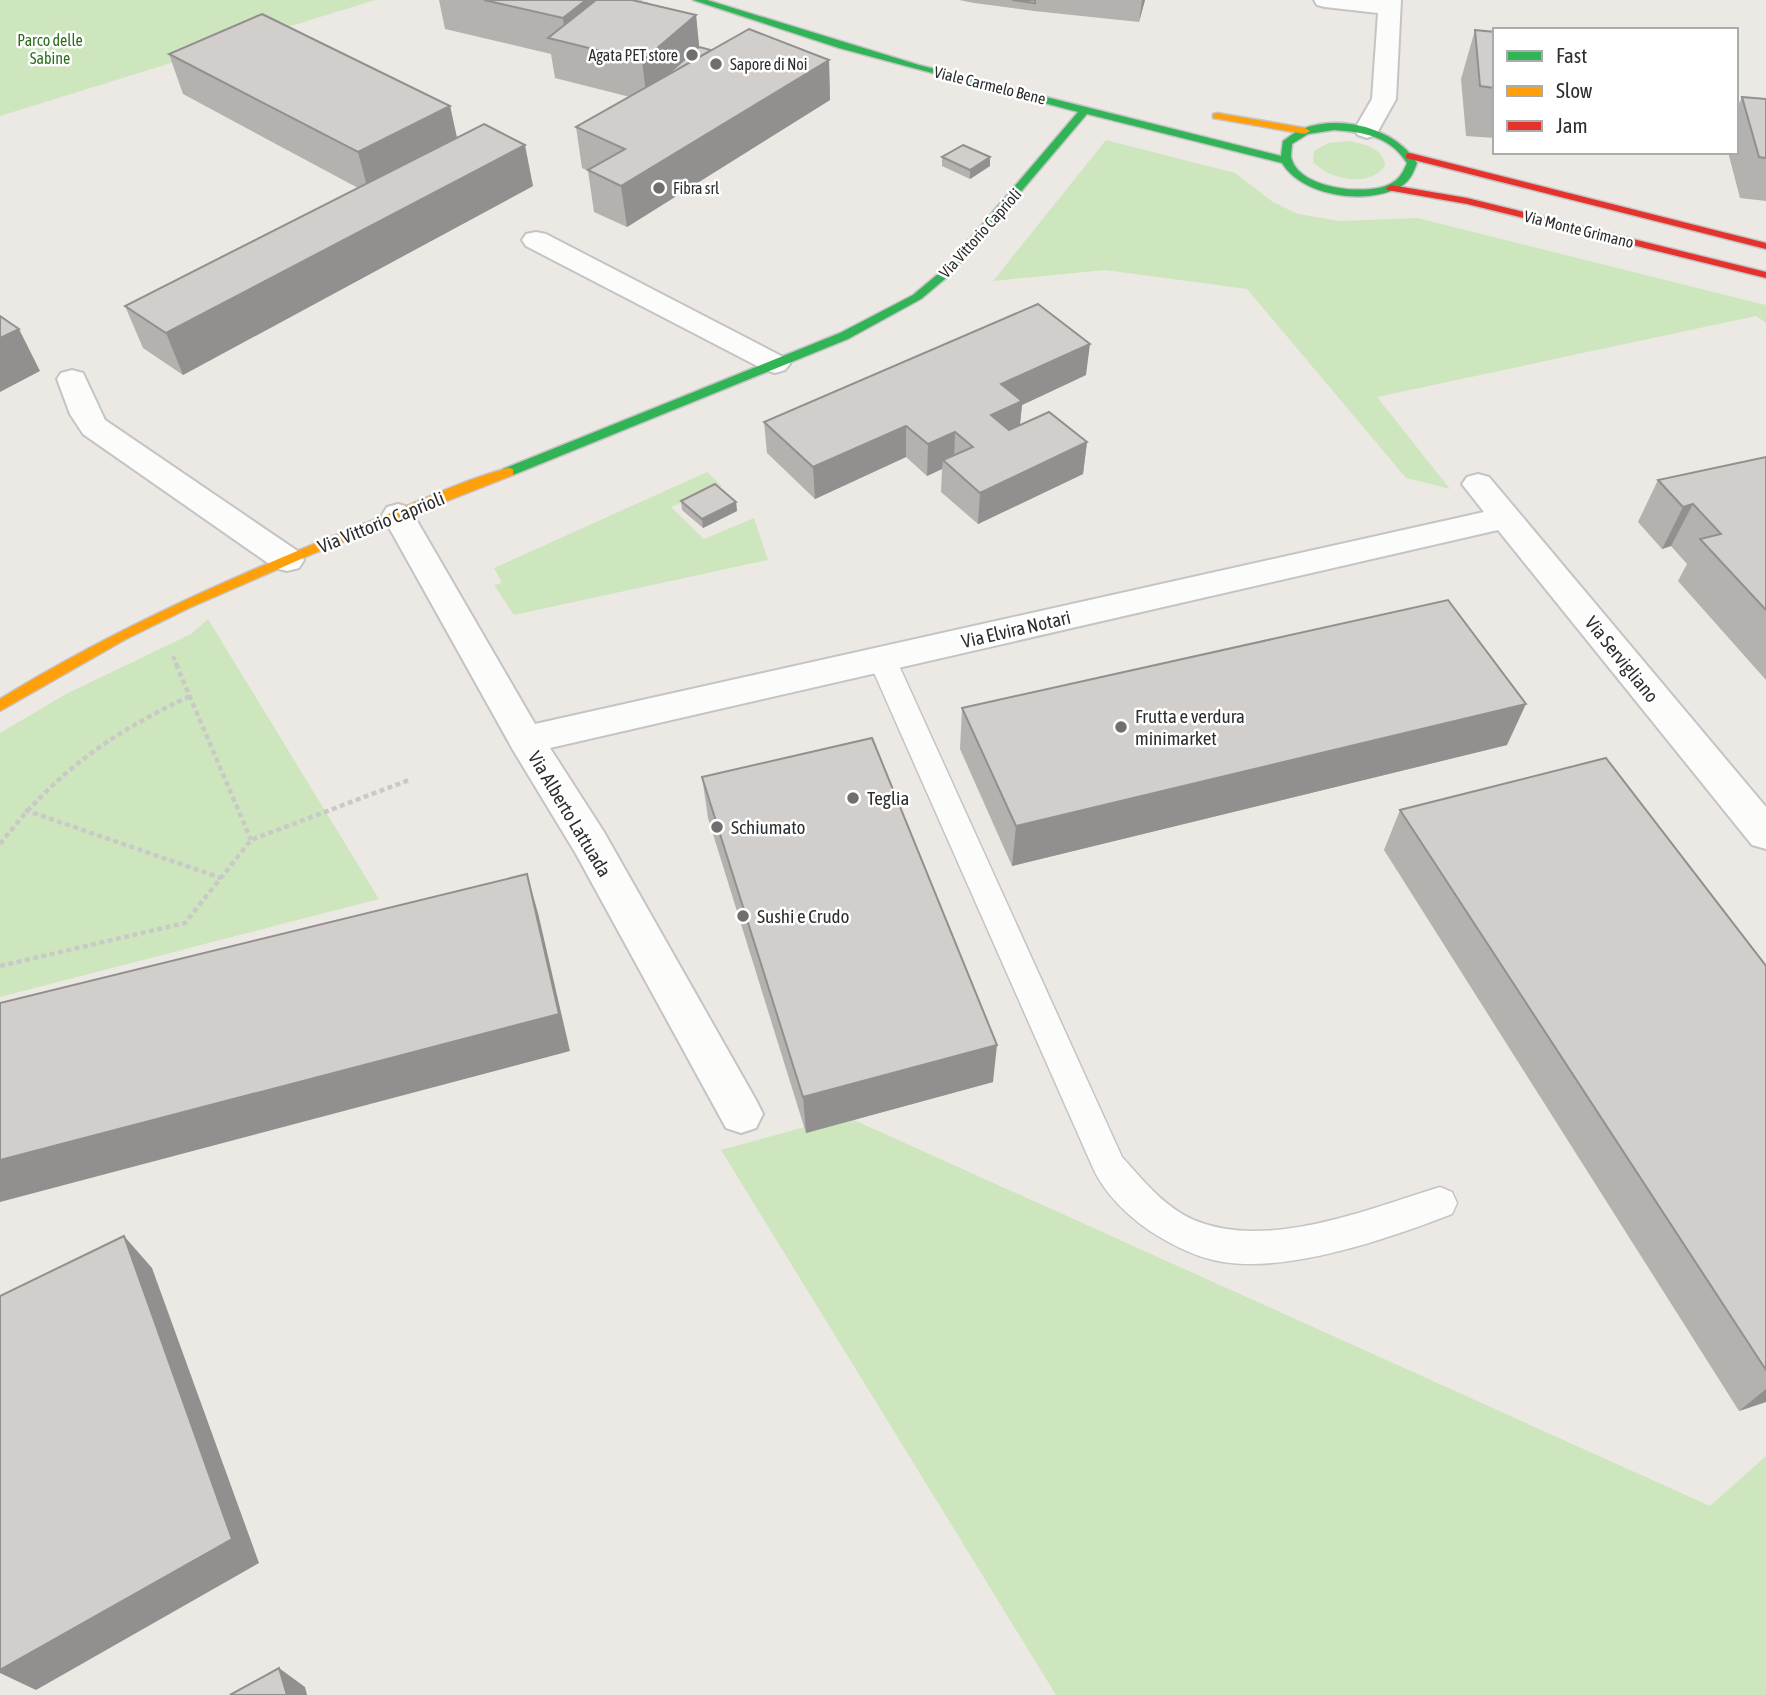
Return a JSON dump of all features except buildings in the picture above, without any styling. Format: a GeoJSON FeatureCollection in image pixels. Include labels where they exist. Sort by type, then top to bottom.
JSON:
{"type":"FeatureCollection","features":[{"type":"Feature","properties":{"kind":"street","name":"Viale Carmelo Bene"},"geometry":{"type":"LineString","coordinates":[[698,0],[841,46],[1284,160],[1290,170],[1302,179],[1327,189],[1356,193],[1391,188]]}},
{"type":"Feature","properties":{"kind":"street"},"geometry":{"type":"LineString","coordinates":[[1325,0],[1390,3],[1384,99],[1367,130]]}},
{"type":"Feature","properties":{"kind":"street","name":"Via Vittorio Caprioli"},"geometry":{"type":"LineString","coordinates":[[0,706],[77,657],[156,617],[287,560],[860,328],[929,288],[957,261],[1086,109]]}},
{"type":"Feature","properties":{"kind":"street"},"geometry":{"type":"LineString","coordinates":[[1205,113],[1305,131],[1334,127],[1367,130],[1401,146],[1410,156],[1412,163],[1408,177],[1391,188]]}},
{"type":"Feature","properties":{"kind":"street"},"geometry":{"type":"LineString","coordinates":[[1284,160],[1287,143],[1305,131]]}},
{"type":"Feature","properties":{"kind":"street","name":"Via Monte Grimano"},"geometry":{"type":"LineString","coordinates":[[1410,156],[1766,246]]}},
{"type":"Feature","properties":{"kind":"street","name":"Via Monte Grimano"},"geometry":{"type":"LineString","coordinates":[[1391,188],[1467,201],[1766,275]]}},
{"type":"Feature","properties":{"kind":"street"},"geometry":{"type":"LineString","coordinates":[[536,240],[775,364]]}},
{"type":"Feature","properties":{"kind":"street"},"geometry":{"type":"LineString","coordinates":[[72,379],[85,414],[94,427],[287,560]]}},
{"type":"Feature","properties":{"kind":"street","name":"Via Servigliano"},"geometry":{"type":"LineString","coordinates":[[1478,484],[1766,834]]}},
{"type":"Feature","properties":{"kind":"street","name":"Via Alberto Lattuada"},"geometry":{"type":"LineString","coordinates":[[398,515],[526,740],[590,844],[741,1114]]}},
{"type":"Feature","properties":{"kind":"street","name":"Via Elvira Notari"},"geometry":{"type":"LineString","coordinates":[[526,740],[1506,518]]}},
{"type":"Feature","properties":{"kind":"lane"},"geometry":{"type":"LineString","coordinates":[[882,659],[1110,1168],[1130,1197],[1154,1217],[1181,1233],[1210,1243],[1271,1249],[1440,1203]]}},
{"type":"Feature","properties":{"kind":"path"},"geometry":{"type":"LineString","coordinates":[[156,617],[251,839]]}},
{"type":"Feature","properties":{"kind":"path"},"geometry":{"type":"LineString","coordinates":[[0,844],[25,810],[70,765],[127,727],[190,696]]}},
{"type":"Feature","properties":{"kind":"path"},"geometry":{"type":"LineString","coordinates":[[0,966],[186,923],[251,839],[410,780]]}},
{"type":"Feature","properties":{"kind":"path"},"geometry":{"type":"LineString","coordinates":[[25,810],[221,878]]}},
{"type":"Feature","properties":{"kind":"green space","name":"Parco delle Sabine"},"geometry":{"type":"Polygon","coordinates":[[[0,0],[375,0],[0,116],[0,0]]]}},
{"type":"Feature","properties":{"kind":"green space"},"geometry":{"type":"Polygon","coordinates":[[[1106,140],[1235,173],[1273,202],[1298,214],[1340,221],[1418,218],[1766,305],[1766,323],[1756,316],[1377,397],[1450,489],[1406,478],[1247,289],[1105,270],[993,281],[1106,140]]]}},
{"type":"Feature","properties":{"kind":"green space"},"geometry":{"type":"Polygon","coordinates":[[[1349,141],[1367,145],[1377,151],[1385,166],[1369,177],[1349,179],[1329,173],[1313,162],[1314,151],[1328,143],[1349,141]]]}},
{"type":"Feature","properties":{"kind":"green space"},"geometry":{"type":"Polygon","coordinates":[[[707,472],[722,486],[671,507],[704,539],[754,518],[768,560],[514,615],[494,585],[502,583],[494,568],[707,472]]]}},
{"type":"Feature","properties":{"kind":"green space"},"geometry":{"type":"Polygon","coordinates":[[[208,619],[379,899],[0,997],[0,733],[66,694],[191,634],[208,619]]]}},
{"type":"Feature","properties":{"kind":"green space"},"geometry":{"type":"Polygon","coordinates":[[[845,1116],[1710,1506],[1766,1456],[1766,1695],[1056,1695],[721,1150],[845,1116]]]}},
{"type":"Feature","properties":{"kind":"traffic: fast"},"geometry":{"type":"LineString","coordinates":[[698,0],[916,67],[1284,160]]}},
{"type":"Feature","properties":{"kind":"traffic: fast"},"geometry":{"type":"LineString","coordinates":[[508,472],[844,336],[917,297],[948,271],[1086,109]]}},
{"type":"Feature","properties":{"kind":"traffic: fast"},"geometry":{"type":"LineString","coordinates":[[1334,127],[1379,134],[1398,145],[1412,163],[1405,178],[1394,186],[1379,191],[1341,192],[1305,181],[1293,172],[1286,160],[1287,143],[1305,131],[1334,127]]}},
{"type":"Feature","properties":{"kind":"traffic: slow"},"geometry":{"type":"LineString","coordinates":[[1217,116],[1305,131]]}},
{"type":"Feature","properties":{"kind":"traffic: slow"},"geometry":{"type":"LineString","coordinates":[[0,706],[60,669],[184,605],[313,549],[508,472]]}},
{"type":"Feature","properties":{"kind":"traffic: jam"},"geometry":{"type":"LineString","coordinates":[[1410,156],[1766,246]]}},
{"type":"Feature","properties":{"kind":"traffic: jam"},"geometry":{"type":"LineString","coordinates":[[1391,188],[1467,201],[1766,275]]}},
{"type":"Feature","properties":{"kind":"place","name":"Agata PET store"},"geometry":{"type":"Point","coordinates":[692,55]}},
{"type":"Feature","properties":{"kind":"place","name":"Sapore di Noi"},"geometry":{"type":"Point","coordinates":[716,64]}},
{"type":"Feature","properties":{"kind":"place","name":"Fibra srl"},"geometry":{"type":"Point","coordinates":[659,188]}},
{"type":"Feature","properties":{"kind":"place","name":"Frutta e verdura minimarket"},"geometry":{"type":"Point","coordinates":[1121,727]}},
{"type":"Feature","properties":{"kind":"place","name":"Teglia"},"geometry":{"type":"Point","coordinates":[853,798]}},
{"type":"Feature","properties":{"kind":"place","name":"Schiumato"},"geometry":{"type":"Point","coordinates":[717,827]}},
{"type":"Feature","properties":{"kind":"place","name":"Sushi e Crudo"},"geometry":{"type":"Point","coordinates":[743,916]}}]}
